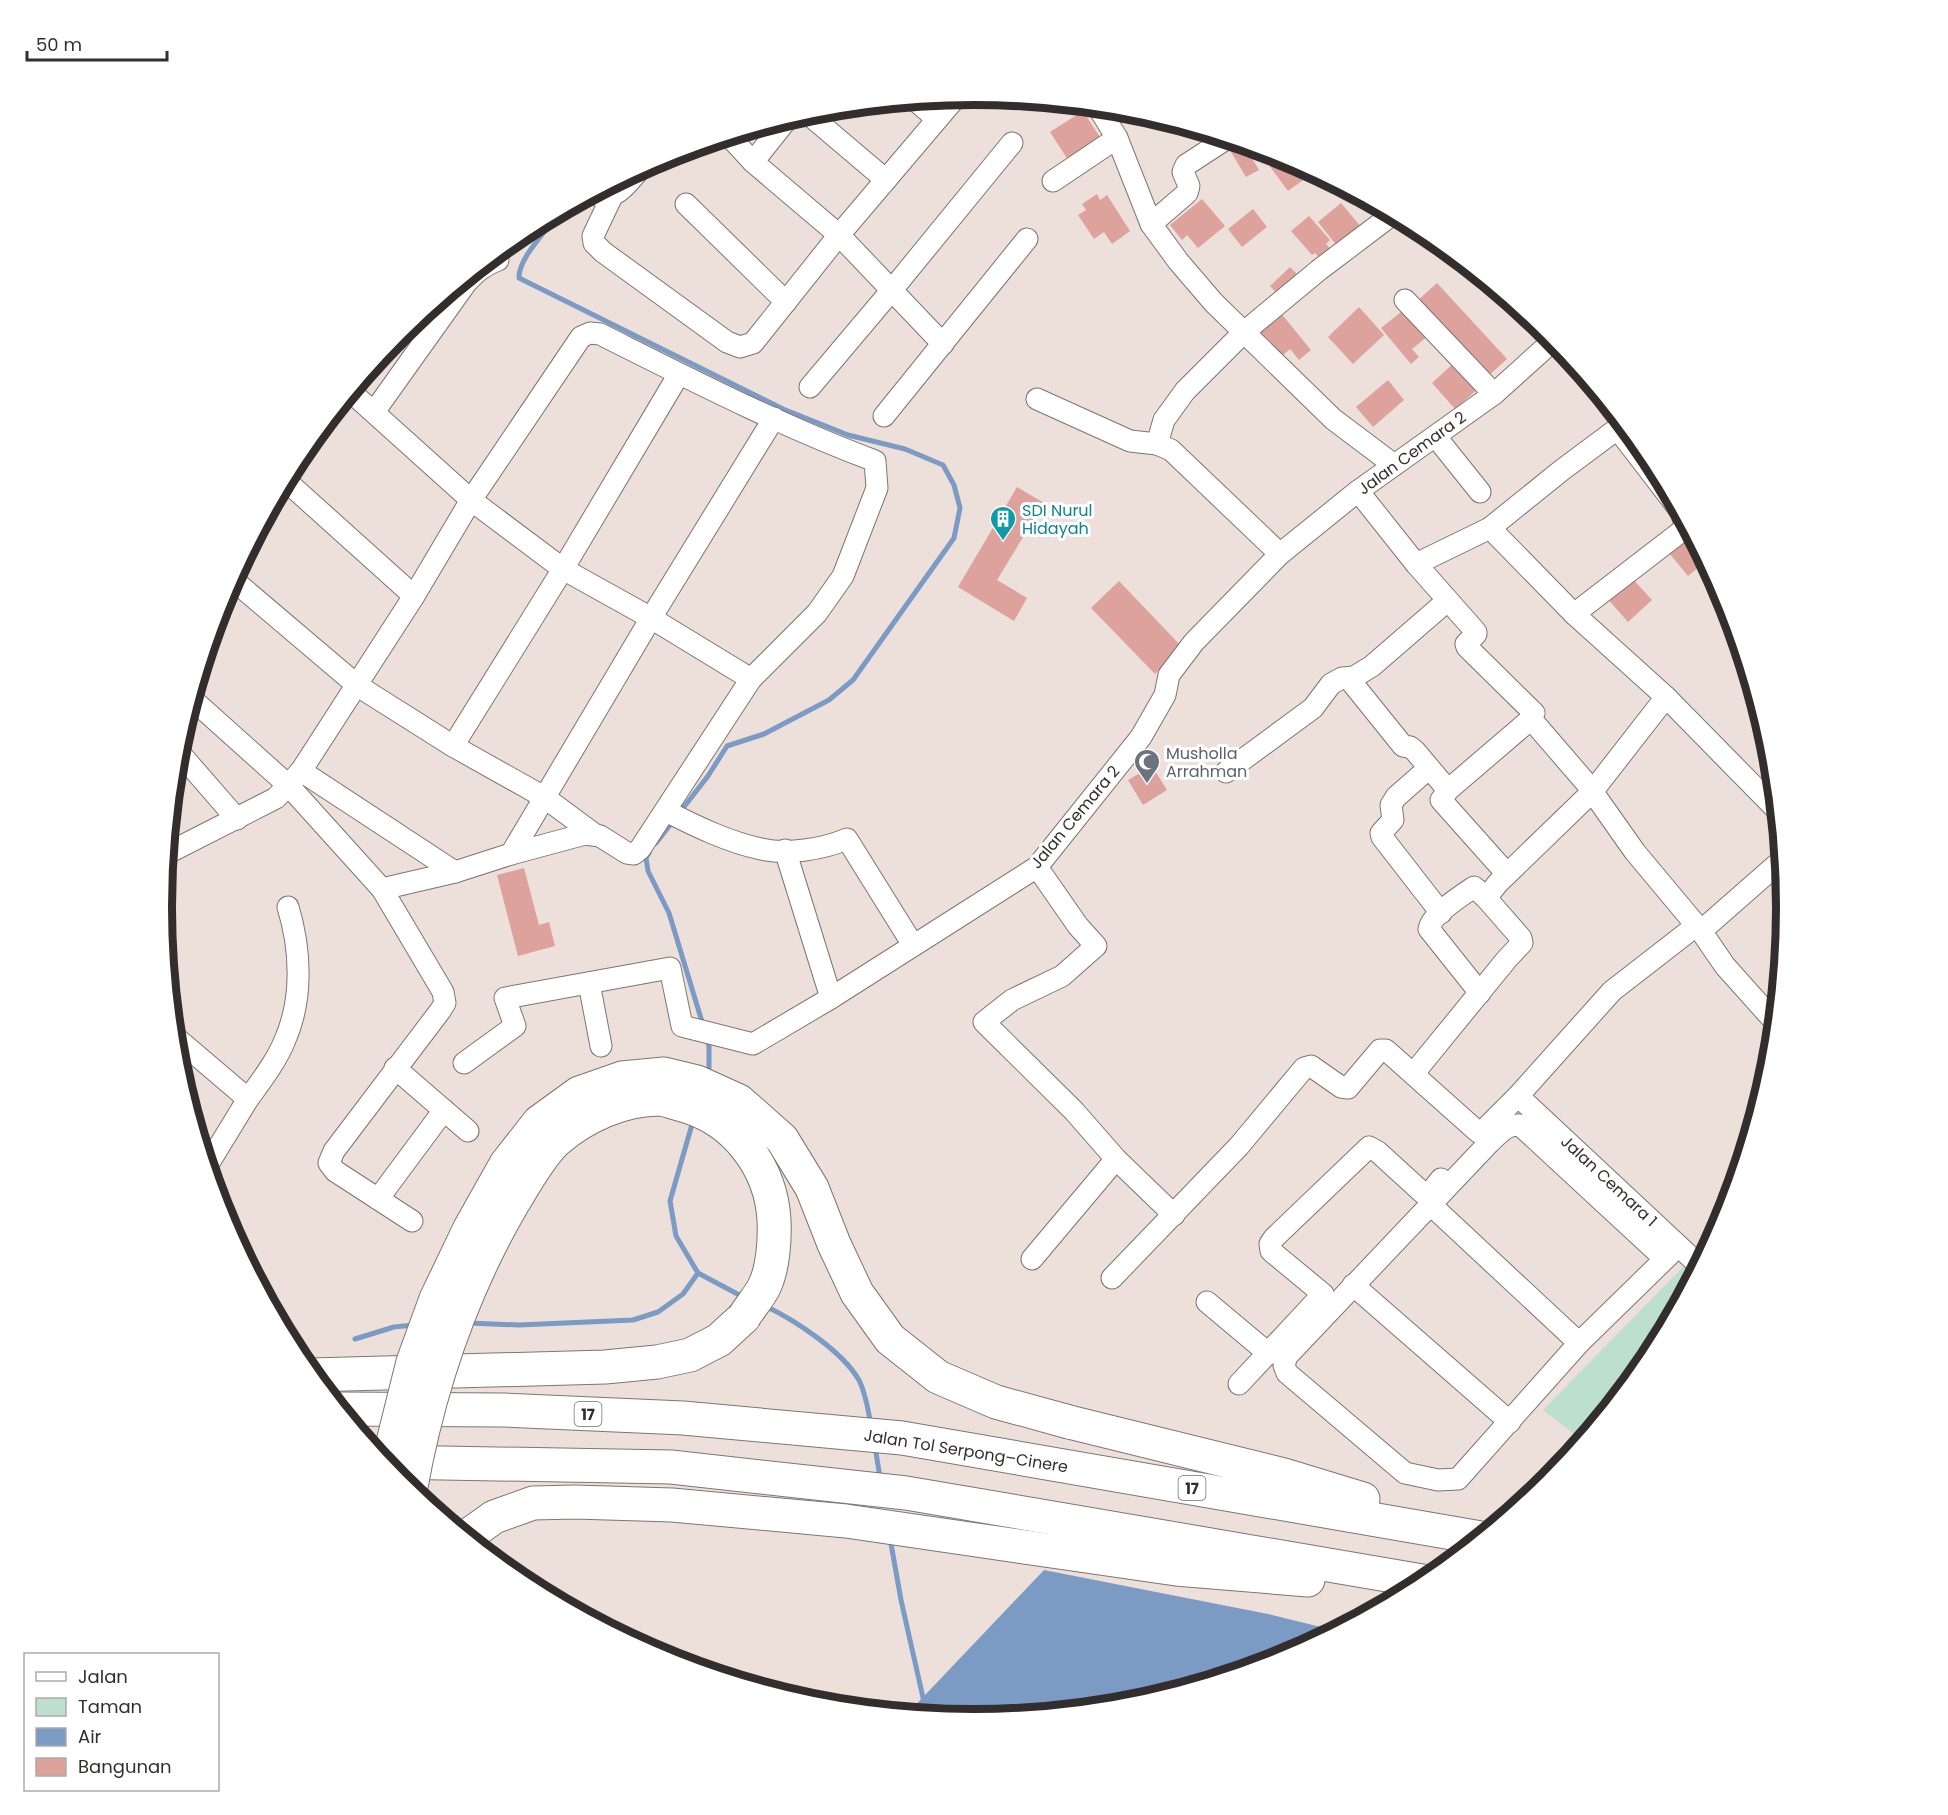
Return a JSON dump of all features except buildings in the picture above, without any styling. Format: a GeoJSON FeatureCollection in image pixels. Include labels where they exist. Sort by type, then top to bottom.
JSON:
{"type":"FeatureCollection","features":[{"type":"Feature","properties":{"kind":"highway"},"geometry":{"type":"LineString","coordinates":[[390,1457],[413,1362],[436,1299],[470,1228],[506,1164],[539,1122],[579,1093],[622,1078],[664,1074],[696,1082],[738,1101],[783,1139],[812,1188],[834,1244],[857,1293],[890,1339],[938,1377],[996,1402],[1284,1475],[1474,1535]]}},
{"type":"Feature","properties":{"kind":"highway"},"geometry":{"type":"LineString","coordinates":[[322,1375],[439,1371],[593,1367],[657,1362],[690,1355],[719,1340],[744,1317],[765,1286],[775,1242],[772,1199],[756,1159],[728,1128],[696,1108],[662,1099],[623,1103],[589,1119],[556,1141],[527,1179],[493,1238],[462,1305],[440,1369],[439,1371],[419,1442],[412,1480]]}},
{"type":"Feature","properties":{"kind":"highway","name":"Jalan Tol Serpong–Cinere"},"geometry":{"type":"LineString","coordinates":[[348,1409],[503,1410],[683,1418],[902,1438],[1473,1536]]}},
{"type":"Feature","properties":{"kind":"highway"},"geometry":{"type":"LineString","coordinates":[[395,1462],[671,1467],[906,1493],[1413,1579]]}},
{"type":"Feature","properties":{"kind":"highway"},"geometry":{"type":"LineString","coordinates":[[472,1533],[494,1517],[533,1503],[672,1505],[846,1521],[1176,1569],[1399,1588]]}},
{"type":"Feature","properties":{"kind":"street"},"geometry":{"type":"LineString","coordinates":[[601,198],[593,236],[594,243],[603,252],[727,342],[740,347],[753,343],[948,106]]}},
{"type":"Feature","properties":{"kind":"street"},"geometry":{"type":"LineString","coordinates":[[923,107],[937,119]]}},
{"type":"Feature","properties":{"kind":"street"},"geometry":{"type":"LineString","coordinates":[[1103,116],[1117,138],[1151,224],[1178,261],[1243,333],[1333,419],[1394,465]]}},
{"type":"Feature","properties":{"kind":"street"},"geometry":{"type":"LineString","coordinates":[[816,120],[886,180]]}},
{"type":"Feature","properties":{"kind":"street"},"geometry":{"type":"LineString","coordinates":[[753,162],[779,129]]}},
{"type":"Feature","properties":{"kind":"street"},"geometry":{"type":"LineString","coordinates":[[1053,181],[1117,138]]}},
{"type":"Feature","properties":{"kind":"street"},"geometry":{"type":"LineString","coordinates":[[735,142],[753,162],[839,236],[943,344]]}},
{"type":"Feature","properties":{"kind":"street"},"geometry":{"type":"LineString","coordinates":[[810,387],[1012,143]]}},
{"type":"Feature","properties":{"kind":"street"},"geometry":{"type":"LineString","coordinates":[[1151,224],[1187,193],[1189,186],[1183,172],[1186,165],[1219,144]]}},
{"type":"Feature","properties":{"kind":"street"},"geometry":{"type":"LineString","coordinates":[[609,194],[621,191],[627,185]]}},
{"type":"Feature","properties":{"kind":"street"},"geometry":{"type":"LineString","coordinates":[[686,204],[786,302]]}},
{"type":"Feature","properties":{"kind":"street"},"geometry":{"type":"LineString","coordinates":[[1157,444],[1164,420],[1185,391],[1243,333],[1319,270],[1386,219]]}},
{"type":"Feature","properties":{"kind":"street"},"geometry":{"type":"LineString","coordinates":[[884,416],[1027,239]]}},
{"type":"Feature","properties":{"kind":"street"},"geometry":{"type":"LineString","coordinates":[[374,412],[460,292]]}},
{"type":"Feature","properties":{"kind":"street"},"geometry":{"type":"LineString","coordinates":[[1406,300],[1494,393]]}},
{"type":"Feature","properties":{"kind":"street"},"geometry":{"type":"LineString","coordinates":[[173,850],[276,798],[295,778],[358,686],[471,500],[581,337],[590,333],[600,334],[774,418],[875,461],[877,488],[843,576],[817,613],[751,680],[666,811],[640,849],[634,854],[627,853],[594,834],[544,797],[453,746],[358,686],[240,585]]}},
{"type":"Feature","properties":{"kind":"street","name":"Jalan Cemara 2"},"geometry":{"type":"LineString","coordinates":[[589,983],[670,968],[698,1030],[753,1044],[831,998],[1037,867],[1141,737],[1165,695],[1169,675],[1194,642],[1280,554],[1358,491],[1494,393],[1547,346]]}},
{"type":"Feature","properties":{"kind":"street"},"geometry":{"type":"LineString","coordinates":[[453,746],[563,569],[679,374]]}},
{"type":"Feature","properties":{"kind":"street"},"geometry":{"type":"LineString","coordinates":[[356,396],[471,500],[563,569],[651,618],[751,680]]}},
{"type":"Feature","properties":{"kind":"street"},"geometry":{"type":"LineString","coordinates":[[1037,399],[1130,441],[1157,444],[1171,450],[1280,554]]}},
{"type":"Feature","properties":{"kind":"street"},"geometry":{"type":"LineString","coordinates":[[511,854],[651,618],[774,418]]}},
{"type":"Feature","properties":{"kind":"street"},"geometry":{"type":"LineString","coordinates":[[1416,564],[1490,528],[1612,432],[1623,436]]}},
{"type":"Feature","properties":{"kind":"street"},"geometry":{"type":"LineString","coordinates":[[1436,437],[1480,492]]}},
{"type":"Feature","properties":{"kind":"street"},"geometry":{"type":"LineString","coordinates":[[292,486],[414,596]]}},
{"type":"Feature","properties":{"kind":"street"},"geometry":{"type":"LineString","coordinates":[[1358,491],[1416,564],[1476,633],[1466,646],[1534,712],[1531,719],[1448,790],[1440,800],[1507,874]]}},
{"type":"Feature","properties":{"kind":"street"},"geometry":{"type":"LineString","coordinates":[[1490,528],[1574,614],[1666,697],[1770,803]]}},
{"type":"Feature","properties":{"kind":"street"},"geometry":{"type":"LineString","coordinates":[[1574,614],[1682,531]]}},
{"type":"Feature","properties":{"kind":"street"},"geometry":{"type":"LineString","coordinates":[[1226,772],[1313,708],[1332,684],[1342,678],[1349,679],[1372,666],[1447,601]]}},
{"type":"Feature","properties":{"kind":"street"},"geometry":{"type":"LineString","coordinates":[[1349,679],[1403,747],[1410,747],[1448,790]]}},
{"type":"Feature","properties":{"kind":"street"},"geometry":{"type":"LineString","coordinates":[[1486,898],[1507,874],[1592,792],[1666,697]]}},
{"type":"Feature","properties":{"kind":"street"},"geometry":{"type":"LineString","coordinates":[[198,704],[295,778],[455,872]]}},
{"type":"Feature","properties":{"kind":"street"},"geometry":{"type":"LineString","coordinates":[[1531,719],[1592,792],[1635,852],[1699,928],[1725,966],[1769,1016]]}},
{"type":"Feature","properties":{"kind":"street"},"geometry":{"type":"LineString","coordinates":[[185,760],[237,819]]}},
{"type":"Feature","properties":{"kind":"street"},"geometry":{"type":"LineString","coordinates":[[1429,768],[1396,797],[1391,804],[1393,820],[1381,833],[1441,913]]}},
{"type":"Feature","properties":{"kind":"street"},"geometry":{"type":"LineString","coordinates":[[295,778],[382,889],[443,993],[445,1002],[334,1150],[329,1163],[335,1171],[412,1221]]}},
{"type":"Feature","properties":{"kind":"street"},"geometry":{"type":"LineString","coordinates":[[666,811],[690,824],[762,850],[833,845],[848,839],[913,945]]}},
{"type":"Feature","properties":{"kind":"street"},"geometry":{"type":"LineString","coordinates":[[382,889],[455,872],[585,834],[594,834]]}},
{"type":"Feature","properties":{"kind":"street"},"geometry":{"type":"LineString","coordinates":[[785,850],[831,998]]}},
{"type":"Feature","properties":{"kind":"street"},"geometry":{"type":"LineString","coordinates":[[1239,1384],[1323,1294],[1271,1251],[1270,1244],[1274,1238],[1370,1147],[1420,1192],[1429,1194],[1483,1131],[1518,1096],[1612,991],[1699,928],[1775,865]]}},
{"type":"Feature","properties":{"kind":"street"},"geometry":{"type":"LineString","coordinates":[[1037,867],[1078,927],[1096,946],[1062,976],[1012,1000],[984,1022],[1074,1111],[1116,1159],[1174,1215]]}},
{"type":"Feature","properties":{"kind":"street"},"geometry":{"type":"LineString","coordinates":[[1414,1073],[1522,943],[1522,940],[1486,898],[1474,887],[1431,922],[1429,929],[1480,993]]}},
{"type":"Feature","properties":{"kind":"street"},"geometry":{"type":"LineString","coordinates":[[212,1158],[266,1074],[285,1040],[294,1013],[299,959],[296,932],[288,907]]}},
{"type":"Feature","properties":{"kind":"street"},"geometry":{"type":"LineString","coordinates":[[464,1063],[515,1026],[505,998],[589,983],[601,1046]]}},
{"type":"Feature","properties":{"kind":"street"},"geometry":{"type":"LineString","coordinates":[[184,1044],[248,1100]]}},
{"type":"Feature","properties":{"kind":"street"},"geometry":{"type":"LineString","coordinates":[[1112,1278],[1239,1146],[1308,1066],[1341,1087],[1348,1088],[1383,1049],[1386,1050],[1478,1132],[1483,1131]]}},
{"type":"Feature","properties":{"kind":"street"},"geometry":{"type":"LineString","coordinates":[[395,1068],[468,1131]]}},
{"type":"Feature","properties":{"kind":"street","name":"Jalan Cemara 1"},"geometry":{"type":"LineString","coordinates":[[1518,1096],[1672,1252],[1694,1263]]}},
{"type":"Feature","properties":{"kind":"street"},"geometry":{"type":"LineString","coordinates":[[378,1199],[444,1110]]}},
{"type":"Feature","properties":{"kind":"street"},"geometry":{"type":"LineString","coordinates":[[1520,1125],[1672,1252],[1579,1343],[1458,1479],[1438,1480],[1406,1473],[1287,1373],[1284,1365],[1287,1356],[1353,1284],[1507,1126],[1520,1125]]}},
{"type":"Feature","properties":{"kind":"street"},"geometry":{"type":"LineString","coordinates":[[1032,1259],[1116,1159]]}},
{"type":"Feature","properties":{"kind":"street"},"geometry":{"type":"LineString","coordinates":[[1431,1205],[1579,1343]]}},
{"type":"Feature","properties":{"kind":"street"},"geometry":{"type":"LineString","coordinates":[[1353,1284],[1510,1422]]}},
{"type":"Feature","properties":{"kind":"street"},"geometry":{"type":"LineString","coordinates":[[1207,1302],[1269,1354]]}},
{"type":"Feature","properties":{"kind":"green space"},"geometry":{"type":"Polygon","coordinates":[[[1684,1266],[1689,1270],[1669,1309],[1641,1353],[1611,1396],[1577,1437],[1543,1410],[1684,1266]]]}},
{"type":"Feature","properties":{"kind":"water"},"geometry":{"type":"Polygon","coordinates":[[[1044,1570],[1268,1614],[1326,1628],[1281,1649],[1232,1667],[1182,1683],[1131,1695],[1026,1708],[974,1710],[913,1707],[1044,1570]]]}},
{"type":"Feature","properties":{"kind":"waterway"},"geometry":{"type":"LineString","coordinates":[[546,229],[523,262],[519,278],[783,409],[848,435],[905,449],[943,465],[954,485],[960,508],[954,538],[853,680],[829,700],[764,734],[727,746],[708,776],[680,812]]}},
{"type":"Feature","properties":{"kind":"waterway"},"geometry":{"type":"LineString","coordinates":[[656,843],[674,820]]}},
{"type":"Feature","properties":{"kind":"waterway"},"geometry":{"type":"LineString","coordinates":[[649,853],[646,858],[648,871],[669,913],[703,1025]]}},
{"type":"Feature","properties":{"kind":"waterway"},"geometry":{"type":"LineString","coordinates":[[706,1037],[709,1046],[709,1075]]}},
{"type":"Feature","properties":{"kind":"waterway"},"geometry":{"type":"LineString","coordinates":[[693,1121],[670,1201],[676,1236],[698,1273],[745,1298]]}},
{"type":"Feature","properties":{"kind":"waterway"},"geometry":{"type":"LineString","coordinates":[[468,1323],[519,1325],[633,1320],[658,1312],[683,1294],[698,1273]]}},
{"type":"Feature","properties":{"kind":"waterway"},"geometry":{"type":"LineString","coordinates":[[765,1306],[817,1337],[851,1369],[863,1391],[871,1425]]}},
{"type":"Feature","properties":{"kind":"waterway"},"geometry":{"type":"LineString","coordinates":[[355,1339],[394,1327],[414,1325]]}},
{"type":"Feature","properties":{"kind":"waterway"},"geometry":{"type":"LineString","coordinates":[[875,1446],[880,1478]]}},
{"type":"Feature","properties":{"kind":"waterway"},"geometry":{"type":"LineString","coordinates":[[890,1538],[901,1600],[924,1702]]}},
{"type":"Feature","properties":{"kind":"place","name":"SDI Nurul Hidayah"},"geometry":{"type":"Point","coordinates":[1003,542]}},
{"type":"Feature","properties":{"kind":"place","name":"Musholla Arrahman"},"geometry":{"type":"Point","coordinates":[1147,785]}}]}
